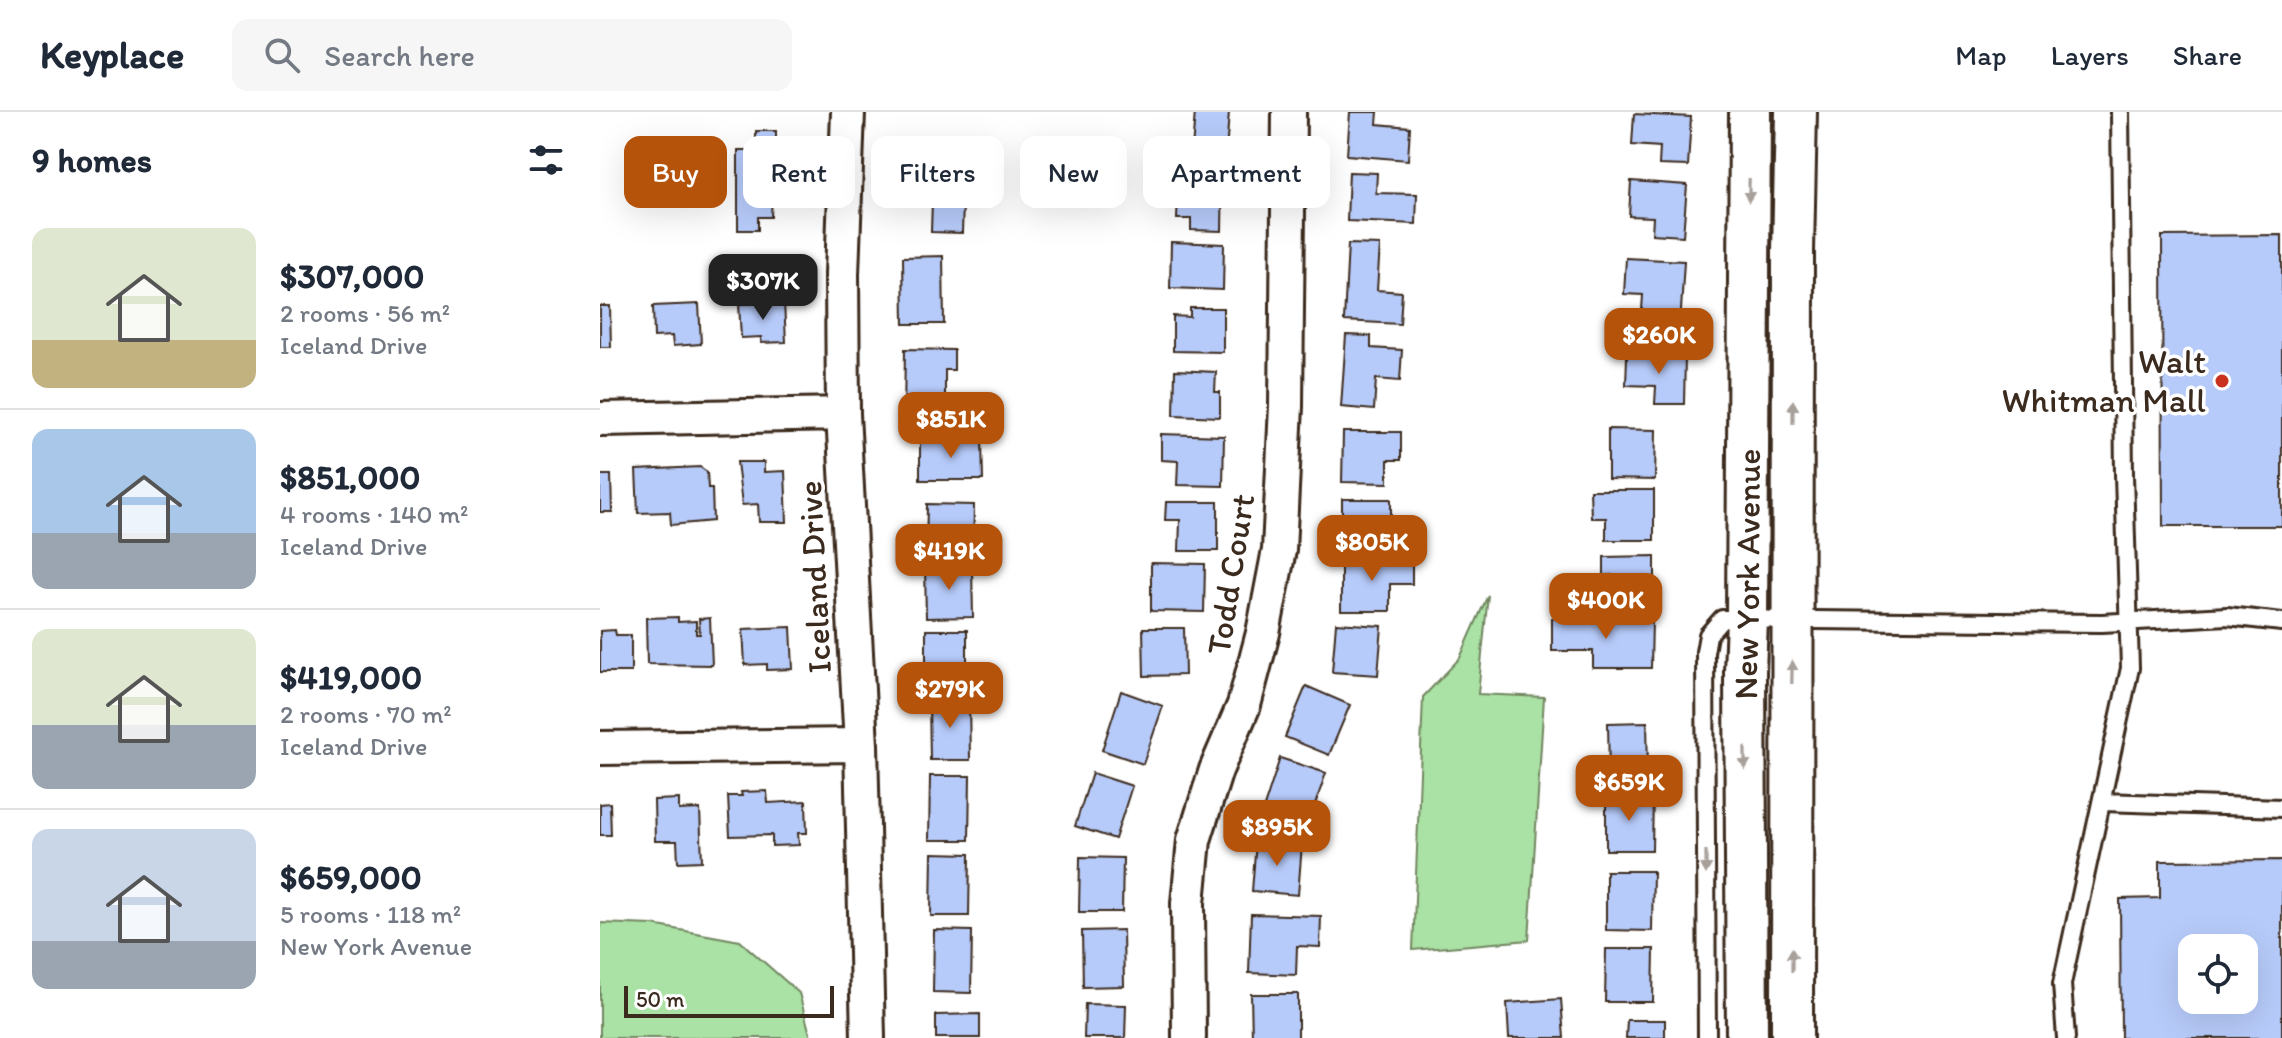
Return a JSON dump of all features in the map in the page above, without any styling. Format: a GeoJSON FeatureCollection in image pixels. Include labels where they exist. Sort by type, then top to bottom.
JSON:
{"type":"FeatureCollection","features":[{"type":"Feature","properties":{"kind":"street","name":"Iceland Drive"},"geometry":{"type":"LineString","coordinates":[[848,112],[842,274],[843,414],[861,745],[868,1038]]}},
{"type":"Feature","properties":{"kind":"street","name":"Todd Court"},"geometry":{"type":"LineString","coordinates":[[1189,1038],[1188,903],[1194,840],[1216,770],[1244,705],[1263,633],[1279,550],[1286,406],[1289,112]]}},
{"type":"Feature","properties":{"kind":"street","name":"New York Avenue"},"geometry":{"type":"LineString","coordinates":[[1747,1038],[1745,672],[1750,112]]}},
{"type":"Feature","properties":{"kind":"street","name":"New York Avenue"},"geometry":{"type":"LineString","coordinates":[[1792,1038],[1796,112]]}},
{"type":"Feature","properties":{"kind":"street"},"geometry":{"type":"LineString","coordinates":[[600,419],[843,414]]}},
{"type":"Feature","properties":{"kind":"street"},"geometry":{"type":"LineString","coordinates":[[600,748],[861,745]]}},
{"type":"Feature","properties":{"kind":"lane"},"geometry":{"type":"LineString","coordinates":[[2066,1038],[2062,984],[2130,668],[2124,475],[2120,112]]}},
{"type":"Feature","properties":{"kind":"lane"},"geometry":{"type":"LineString","coordinates":[[1707,1038],[1705,652],[1708,635],[1722,619],[2129,622],[2227,616],[2282,622]]}},
{"type":"Feature","properties":{"kind":"lane"},"geometry":{"type":"LineString","coordinates":[[2103,802],[2282,808]]}},
{"type":"Feature","properties":{"kind":"green space"},"geometry":{"type":"Polygon","coordinates":[[[1488,595],[1478,694],[1544,697],[1529,940],[1413,950],[1423,697],[1460,658],[1488,595]]]}},
{"type":"Feature","properties":{"kind":"green space"},"geometry":{"type":"Polygon","coordinates":[[[600,923],[653,925],[740,941],[799,993],[811,1038],[600,1038],[600,923]]]}},
{"type":"Feature","properties":{"kind":"building"},"geometry":{"type":"Polygon","coordinates":[[[1195,112],[1229,112],[1227,136],[1193,136],[1195,112]]]}},
{"type":"Feature","properties":{"kind":"building"},"geometry":{"type":"Polygon","coordinates":[[[1350,112],[1378,112],[1377,124],[1410,127],[1408,160],[1347,155],[1350,112]]]}},
{"type":"Feature","properties":{"kind":"building"},"geometry":{"type":"Polygon","coordinates":[[[1634,114],[1691,117],[1688,166],[1659,165],[1660,147],[1632,145],[1634,114]]]}},
{"type":"Feature","properties":{"kind":"building"},"geometry":{"type":"Polygon","coordinates":[[[756,131],[776,131],[776,136],[756,136],[756,131]]]}},
{"type":"Feature","properties":{"kind":"building"},"geometry":{"type":"Polygon","coordinates":[[[738,150],[743,150],[743,208],[771,208],[771,217],[758,217],[758,230],[738,230],[738,150]]]}},
{"type":"Feature","properties":{"kind":"building"},"geometry":{"type":"Polygon","coordinates":[[[1349,172],[1377,173],[1376,193],[1417,194],[1416,224],[1347,221],[1349,172]]]}},
{"type":"Feature","properties":{"kind":"building"},"geometry":{"type":"Polygon","coordinates":[[[1631,181],[1687,185],[1683,236],[1652,234],[1653,217],[1629,216],[1631,181]]]}},
{"type":"Feature","properties":{"kind":"building"},"geometry":{"type":"Polygon","coordinates":[[[932,208],[963,208],[962,233],[931,232],[932,208]]]}},
{"type":"Feature","properties":{"kind":"building"},"geometry":{"type":"Polygon","coordinates":[[[1177,208],[1222,208],[1222,231],[1191,230],[1191,219],[1177,219],[1177,208]]]}},
{"type":"Feature","properties":{"kind":"building","name":"Walt Whitman Mall"},"geometry":{"type":"Polygon","coordinates":[[[2282,235],[2282,526],[2163,526],[2162,236],[2282,235]]]}},
{"type":"Feature","properties":{"kind":"building"},"geometry":{"type":"Polygon","coordinates":[[[1171,242],[1224,244],[1223,290],[1170,288],[1171,242]]]}},
{"type":"Feature","properties":{"kind":"building"},"geometry":{"type":"Polygon","coordinates":[[[1348,244],[1380,245],[1377,290],[1402,292],[1400,324],[1344,321],[1348,244]]]}},
{"type":"Feature","properties":{"kind":"building"},"geometry":{"type":"Polygon","coordinates":[[[943,256],[944,324],[904,324],[903,257],[943,256]]]}},
{"type":"Feature","properties":{"kind":"building"},"geometry":{"type":"Polygon","coordinates":[[[1626,258],[1684,261],[1680,327],[1641,325],[1643,295],[1624,294],[1626,258]]]}},
{"type":"Feature","properties":{"kind":"building"},"geometry":{"type":"Polygon","coordinates":[[[784,302],[786,342],[761,343],[761,337],[741,338],[739,304],[784,302]]]}},
{"type":"Feature","properties":{"kind":"building"},"geometry":{"type":"Polygon","coordinates":[[[699,304],[701,344],[673,346],[672,336],[654,337],[653,306],[699,304]]]}},
{"type":"Feature","properties":{"kind":"building"},"geometry":{"type":"Polygon","coordinates":[[[600,306],[610,306],[611,347],[600,347],[600,306]]]}},
{"type":"Feature","properties":{"kind":"building"},"geometry":{"type":"Polygon","coordinates":[[[1190,308],[1223,308],[1223,352],[1173,351],[1173,316],[1190,317],[1190,308]]]}},
{"type":"Feature","properties":{"kind":"building"},"geometry":{"type":"Polygon","coordinates":[[[1346,335],[1371,336],[1371,348],[1402,350],[1400,381],[1376,379],[1374,410],[1341,407],[1346,335]]]}},
{"type":"Feature","properties":{"kind":"building"},"geometry":{"type":"Polygon","coordinates":[[[905,349],[954,350],[954,370],[945,370],[945,416],[904,416],[905,349]]]}},
{"type":"Feature","properties":{"kind":"building"},"geometry":{"type":"Polygon","coordinates":[[[1627,356],[1685,356],[1684,404],[1655,404],[1656,386],[1626,385],[1627,356]]]}},
{"type":"Feature","properties":{"kind":"building"},"geometry":{"type":"Polygon","coordinates":[[[1175,370],[1216,372],[1215,392],[1220,392],[1220,417],[1174,415],[1175,370]]]}},
{"type":"Feature","properties":{"kind":"building"},"geometry":{"type":"Polygon","coordinates":[[[1608,429],[1656,430],[1655,480],[1608,479],[1608,429]]]}},
{"type":"Feature","properties":{"kind":"building"},"geometry":{"type":"Polygon","coordinates":[[[1343,432],[1401,432],[1401,460],[1388,460],[1388,483],[1342,482],[1343,432]]]}},
{"type":"Feature","properties":{"kind":"building"},"geometry":{"type":"Polygon","coordinates":[[[1161,434],[1224,436],[1223,486],[1177,485],[1178,461],[1161,460],[1161,434]]]}},
{"type":"Feature","properties":{"kind":"building"},"geometry":{"type":"Polygon","coordinates":[[[920,440],[982,440],[983,480],[920,480],[920,440]]]}},
{"type":"Feature","properties":{"kind":"building"},"geometry":{"type":"Polygon","coordinates":[[[737,462],[764,462],[764,472],[785,471],[787,522],[759,522],[758,504],[742,505],[737,462]]]}},
{"type":"Feature","properties":{"kind":"building"},"geometry":{"type":"Polygon","coordinates":[[[700,467],[707,472],[708,488],[712,488],[713,521],[671,525],[670,512],[638,513],[636,470],[700,467]]]}},
{"type":"Feature","properties":{"kind":"building"},"geometry":{"type":"Polygon","coordinates":[[[600,475],[611,475],[612,512],[600,512],[600,475]]]}},
{"type":"Feature","properties":{"kind":"building"},"geometry":{"type":"Polygon","coordinates":[[[1590,490],[1654,490],[1654,540],[1606,540],[1606,518],[1591,518],[1590,490]]]}},
{"type":"Feature","properties":{"kind":"building"},"geometry":{"type":"Polygon","coordinates":[[[1342,499],[1391,499],[1391,549],[1342,549],[1342,499]]]}},
{"type":"Feature","properties":{"kind":"building"},"geometry":{"type":"Polygon","coordinates":[[[1166,502],[1218,502],[1218,551],[1179,551],[1180,520],[1165,520],[1166,502]]]}},
{"type":"Feature","properties":{"kind":"building"},"geometry":{"type":"Polygon","coordinates":[[[927,504],[974,505],[973,555],[926,554],[927,504]]]}},
{"type":"Feature","properties":{"kind":"building"},"geometry":{"type":"Polygon","coordinates":[[[1655,556],[1655,606],[1611,606],[1611,575],[1604,576],[1604,557],[1655,556]]]}},
{"type":"Feature","properties":{"kind":"building"},"geometry":{"type":"Polygon","coordinates":[[[1412,559],[1412,584],[1390,584],[1390,611],[1341,611],[1341,560],[1412,559]]]}},
{"type":"Feature","properties":{"kind":"building"},"geometry":{"type":"Polygon","coordinates":[[[1151,563],[1205,564],[1204,612],[1151,611],[1151,563]]]}},
{"type":"Feature","properties":{"kind":"building"},"geometry":{"type":"Polygon","coordinates":[[[925,567],[972,567],[973,617],[926,618],[925,567]]]}},
{"type":"Feature","properties":{"kind":"building"},"geometry":{"type":"Polygon","coordinates":[[[678,617],[678,622],[696,621],[696,634],[700,634],[699,619],[710,618],[712,665],[647,664],[646,618],[678,617]]]}},
{"type":"Feature","properties":{"kind":"building"},"geometry":{"type":"Polygon","coordinates":[[[1552,618],[1652,619],[1651,668],[1593,668],[1593,651],[1552,651],[1552,618]]]}},
{"type":"Feature","properties":{"kind":"building"},"geometry":{"type":"Polygon","coordinates":[[[1336,623],[1382,626],[1378,675],[1332,672],[1336,623]]]}},
{"type":"Feature","properties":{"kind":"building"},"geometry":{"type":"Polygon","coordinates":[[[791,627],[793,669],[767,670],[767,664],[745,665],[743,629],[791,627]]]}},
{"type":"Feature","properties":{"kind":"building"},"geometry":{"type":"Polygon","coordinates":[[[1143,628],[1184,628],[1185,675],[1144,676],[1143,628]]]}},
{"type":"Feature","properties":{"kind":"building"},"geometry":{"type":"Polygon","coordinates":[[[615,630],[616,635],[631,635],[631,672],[600,672],[600,631],[615,630]]]}},
{"type":"Feature","properties":{"kind":"building"},"geometry":{"type":"Polygon","coordinates":[[[926,630],[967,630],[967,683],[926,683],[926,630]]]}},
{"type":"Feature","properties":{"kind":"building"},"geometry":{"type":"Polygon","coordinates":[[[1306,686],[1350,705],[1329,755],[1285,737],[1306,686]]]}},
{"type":"Feature","properties":{"kind":"building"},"geometry":{"type":"Polygon","coordinates":[[[1121,691],[1163,706],[1143,764],[1102,750],[1121,691]]]}},
{"type":"Feature","properties":{"kind":"building"},"geometry":{"type":"Polygon","coordinates":[[[969,699],[970,760],[930,760],[929,700],[969,699]]]}},
{"type":"Feature","properties":{"kind":"building"},"geometry":{"type":"Polygon","coordinates":[[[1647,722],[1648,772],[1609,773],[1608,723],[1647,722]]]}},
{"type":"Feature","properties":{"kind":"building"},"geometry":{"type":"Polygon","coordinates":[[[1280,758],[1326,773],[1309,822],[1264,807],[1280,758]]]}},
{"type":"Feature","properties":{"kind":"building"},"geometry":{"type":"Polygon","coordinates":[[[1092,773],[1132,786],[1115,839],[1075,826],[1092,773]]]}},
{"type":"Feature","properties":{"kind":"building"},"geometry":{"type":"Polygon","coordinates":[[[930,776],[970,776],[969,840],[929,840],[930,776]]]}},
{"type":"Feature","properties":{"kind":"building"},"geometry":{"type":"Polygon","coordinates":[[[767,791],[768,803],[806,801],[807,833],[798,833],[799,845],[772,846],[772,835],[730,836],[728,796],[767,791]]]}},
{"type":"Feature","properties":{"kind":"building"},"geometry":{"type":"Polygon","coordinates":[[[1606,796],[1653,796],[1652,850],[1606,850],[1606,796]]]}},
{"type":"Feature","properties":{"kind":"building"},"geometry":{"type":"Polygon","coordinates":[[[679,799],[679,810],[700,809],[702,861],[678,862],[677,841],[655,841],[654,800],[679,799]]]}},
{"type":"Feature","properties":{"kind":"building"},"geometry":{"type":"Polygon","coordinates":[[[610,803],[611,835],[600,835],[600,804],[610,803]]]}},
{"type":"Feature","properties":{"kind":"building"},"geometry":{"type":"Polygon","coordinates":[[[1256,841],[1302,844],[1298,895],[1252,891],[1256,841]]]}},
{"type":"Feature","properties":{"kind":"building"},"geometry":{"type":"Polygon","coordinates":[[[932,853],[970,854],[969,916],[931,916],[932,853]]]}},
{"type":"Feature","properties":{"kind":"building"},"geometry":{"type":"Polygon","coordinates":[[[1080,857],[1123,858],[1122,912],[1079,912],[1080,857]]]}},
{"type":"Feature","properties":{"kind":"building"},"geometry":{"type":"Polygon","coordinates":[[[2282,860],[2282,1038],[2121,1038],[2120,899],[2160,898],[2160,861],[2282,860]]]}},
{"type":"Feature","properties":{"kind":"building"},"geometry":{"type":"Polygon","coordinates":[[[1606,871],[1653,871],[1652,931],[1606,930],[1606,871]]]}},
{"type":"Feature","properties":{"kind":"building"},"geometry":{"type":"Polygon","coordinates":[[[1251,914],[1321,916],[1320,947],[1297,946],[1296,975],[1249,973],[1251,914]]]}},
{"type":"Feature","properties":{"kind":"building"},"geometry":{"type":"Polygon","coordinates":[[[934,930],[972,931],[971,993],[933,992],[934,930]]]}},
{"type":"Feature","properties":{"kind":"building"},"geometry":{"type":"Polygon","coordinates":[[[1123,930],[1124,986],[1083,987],[1082,931],[1123,930]]]}},
{"type":"Feature","properties":{"kind":"building"},"geometry":{"type":"Polygon","coordinates":[[[1606,949],[1654,949],[1653,1002],[1605,1002],[1606,949]]]}},
{"type":"Feature","properties":{"kind":"building"},"geometry":{"type":"Polygon","coordinates":[[[1251,994],[1298,994],[1298,1038],[1252,1038],[1251,994]]]}},
{"type":"Feature","properties":{"kind":"building"},"geometry":{"type":"Polygon","coordinates":[[[1561,999],[1564,1038],[1509,1038],[1507,1003],[1561,999]]]}},
{"type":"Feature","properties":{"kind":"building"},"geometry":{"type":"Polygon","coordinates":[[[1085,1004],[1126,1005],[1125,1038],[1084,1038],[1085,1004]]]}},
{"type":"Feature","properties":{"kind":"building"},"geometry":{"type":"Polygon","coordinates":[[[980,1014],[980,1038],[936,1038],[936,1015],[980,1014]]]}},
{"type":"Feature","properties":{"kind":"building"},"geometry":{"type":"Polygon","coordinates":[[[1627,1020],[1665,1020],[1665,1038],[1626,1038],[1627,1020]]]}},
{"type":"Feature","properties":{"kind":"place","name":"Walt Whitman Mall"},"geometry":{"type":"Point","coordinates":[2222,381]}}]}
